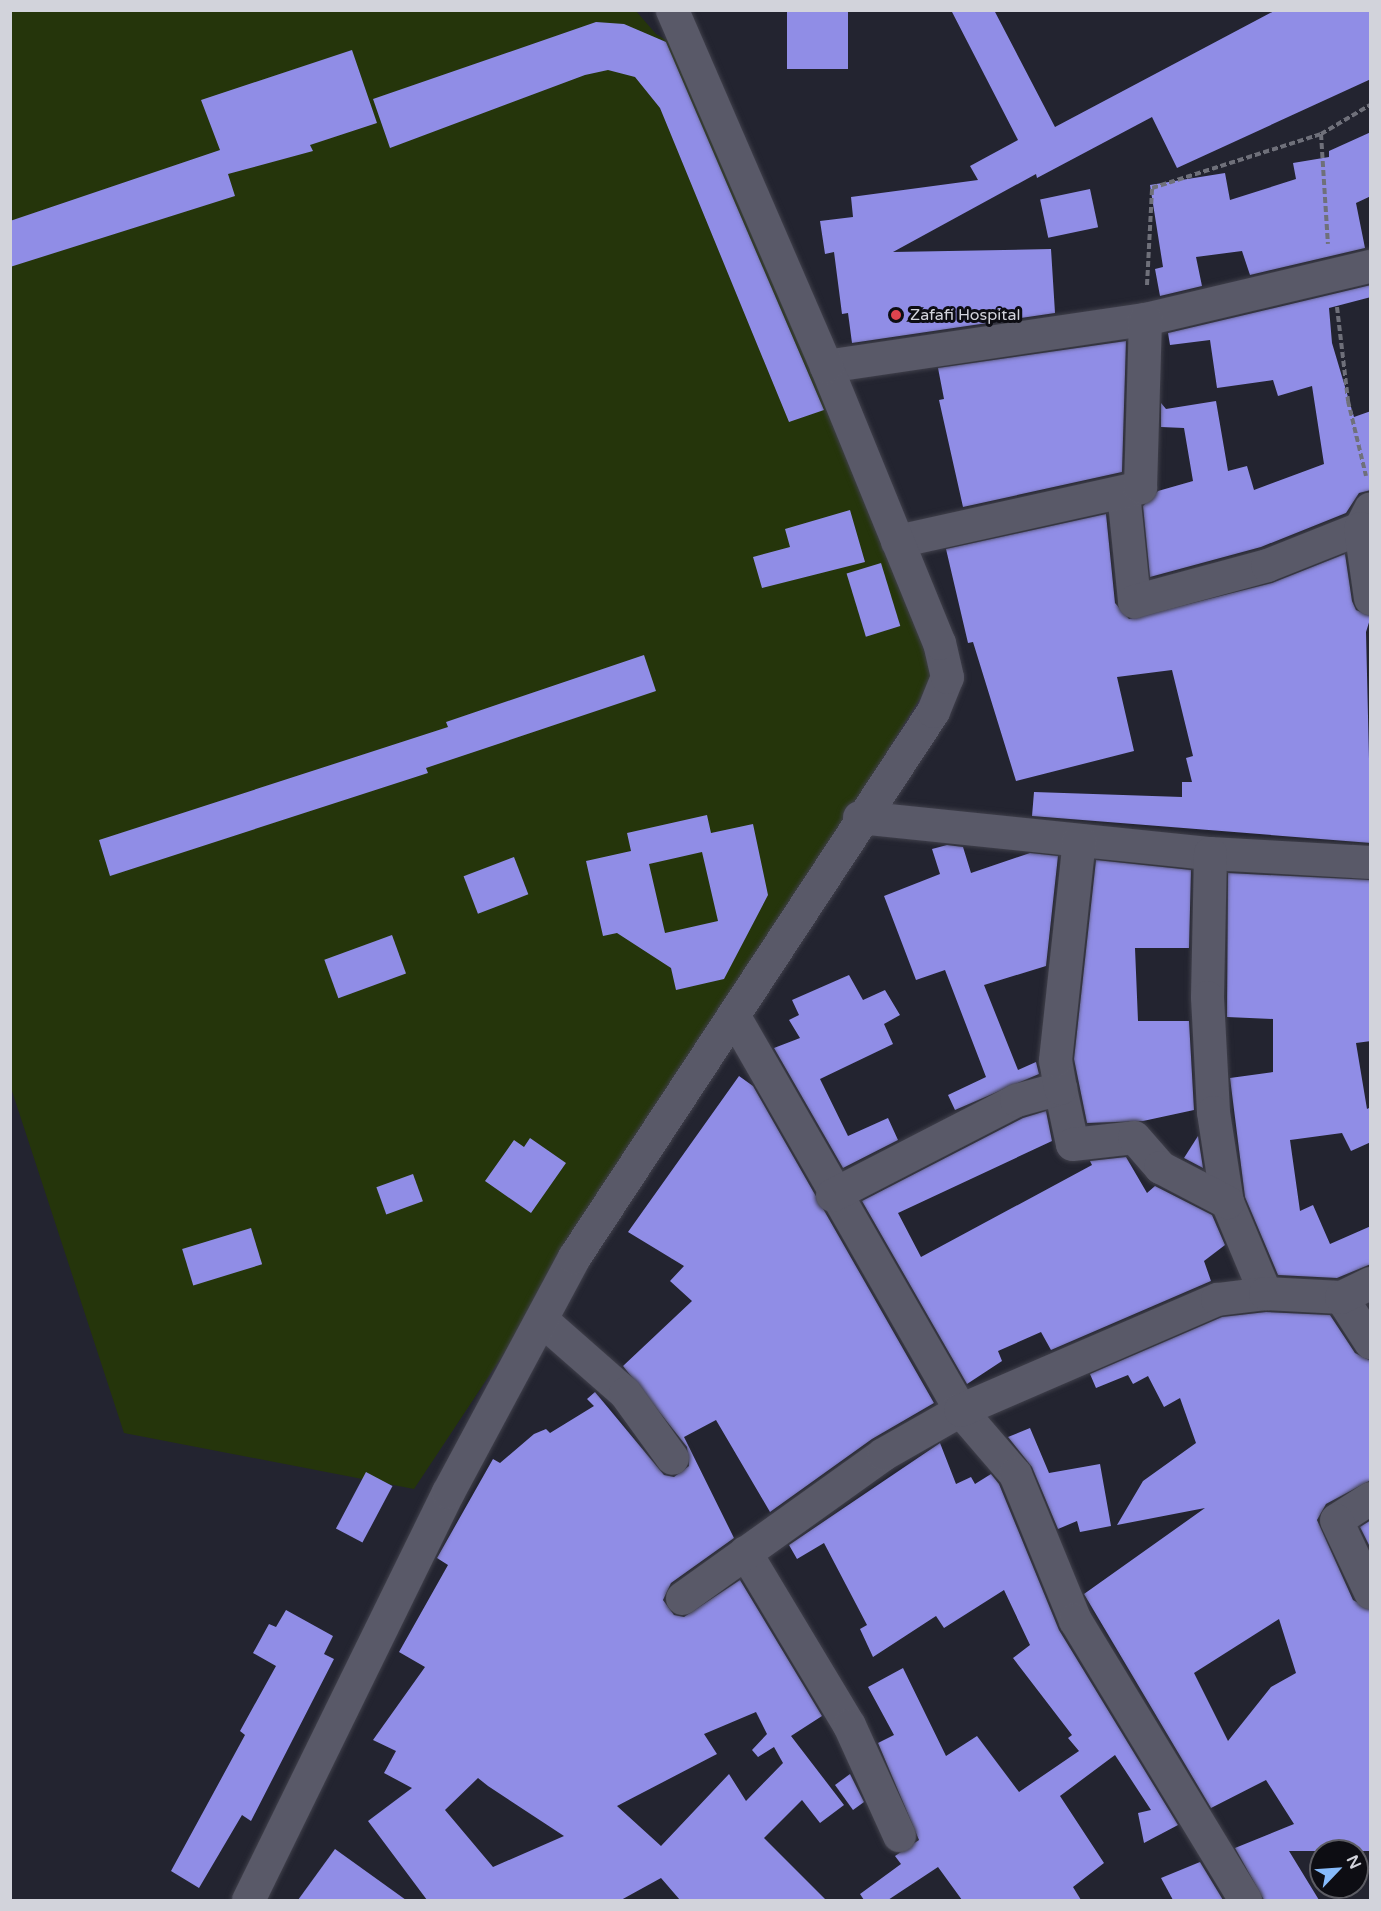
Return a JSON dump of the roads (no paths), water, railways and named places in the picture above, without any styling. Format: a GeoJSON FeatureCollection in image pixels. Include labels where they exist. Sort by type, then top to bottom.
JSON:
{"type":"FeatureCollection","features":[{"type":"Feature","properties":{"kind":"street"},"geometry":{"type":"LineString","coordinates":[[248,1900],[448,1492],[543,1321],[574,1257],[735,1018],[859,817],[933,711],[948,677],[897,541],[826,366],[672,10]]}},
{"type":"Feature","properties":{"kind":"street"},"geometry":{"type":"LineString","coordinates":[[826,366],[1145,319],[1331,279],[1371,266]]}},
{"type":"Feature","properties":{"kind":"street"},"geometry":{"type":"LineString","coordinates":[[897,541],[1140,487],[1145,319]]}},
{"type":"Feature","properties":{"kind":"street"},"geometry":{"type":"LineString","coordinates":[[1123,492],[1134,601],[1267,565],[1366,515],[1371,598]]}},
{"type":"Feature","properties":{"kind":"street"},"geometry":{"type":"LineString","coordinates":[[859,817],[1210,852],[1371,862]]}},
{"type":"Feature","properties":{"kind":"street"},"geometry":{"type":"LineString","coordinates":[[1079,840],[1055,1060],[1072,1144],[1134,1137],[1160,1167],[1227,1202]]}},
{"type":"Feature","properties":{"kind":"street"},"geometry":{"type":"LineString","coordinates":[[1210,852],[1208,1029],[1227,1202],[1264,1293]]}},
{"type":"Feature","properties":{"kind":"street"},"geometry":{"type":"LineString","coordinates":[[735,1018],[832,1195],[960,1410],[1015,1474],[1075,1620],[1245,1900]]}},
{"type":"Feature","properties":{"kind":"street"},"geometry":{"type":"LineString","coordinates":[[832,1195],[1016,1100],[1060,1088]]}},
{"type":"Feature","properties":{"kind":"street"},"geometry":{"type":"LineString","coordinates":[[682,1598],[883,1454],[960,1410],[1217,1299],[1264,1293],[1341,1297],[1371,1282]]}},
{"type":"Feature","properties":{"kind":"street"},"geometry":{"type":"LineString","coordinates":[[1341,1297],[1371,1342]]}},
{"type":"Feature","properties":{"kind":"street"},"geometry":{"type":"LineString","coordinates":[[543,1321],[625,1393],[672,1458]]}},
{"type":"Feature","properties":{"kind":"street"},"geometry":{"type":"LineString","coordinates":[[1371,1498],[1336,1520],[1371,1592]]}},
{"type":"Feature","properties":{"kind":"street"},"geometry":{"type":"LineString","coordinates":[[745,1552],[849,1725],[900,1835]]}},
{"type":"Feature","properties":{"kind":"place","name":"Zafafi Hospital"},"geometry":{"type":"Point","coordinates":[896,315]}}]}
